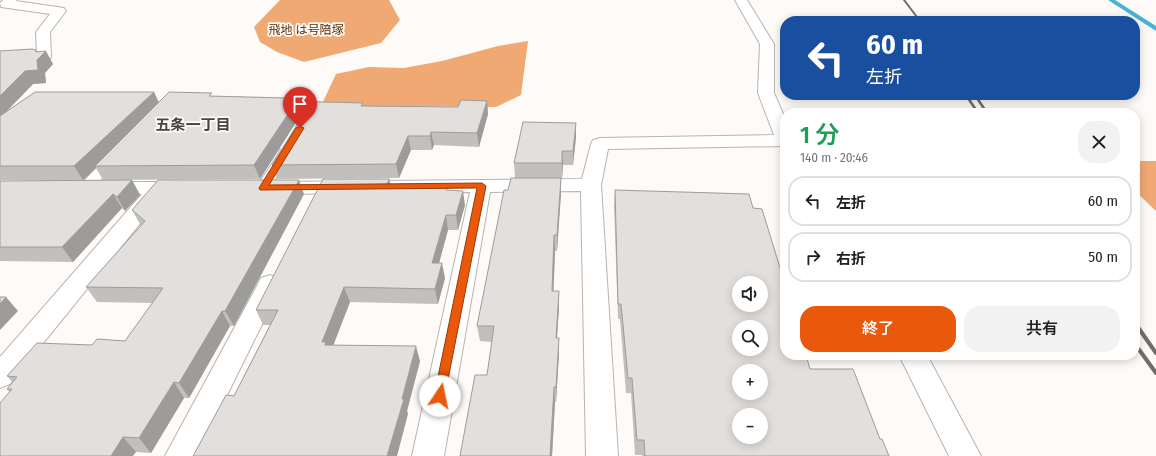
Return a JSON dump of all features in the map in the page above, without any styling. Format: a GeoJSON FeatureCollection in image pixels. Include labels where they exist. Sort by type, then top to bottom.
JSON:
{"type":"FeatureCollection","features":[{"type":"Feature","properties":{"kind":"street"},"geometry":{"type":"LineString","coordinates":[[11,0],[6,4],[59,11],[43,32],[44,57]]}},
{"type":"Feature","properties":{"kind":"street"},"geometry":{"type":"LineString","coordinates":[[741,0],[767,44],[766,93],[780,128]]}},
{"type":"Feature","properties":{"kind":"street"},"geometry":{"type":"LineString","coordinates":[[602,456],[591,185],[600,144],[780,140]]}},
{"type":"Feature","properties":{"kind":"street"},"geometry":{"type":"LineString","coordinates":[[241,188],[263,188],[315,198],[482,186],[591,185]]}},
{"type":"Feature","properties":{"kind":"street"},"geometry":{"type":"LineString","coordinates":[[428,456],[482,186]]}},
{"type":"Feature","properties":{"kind":"street"},"geometry":{"type":"LineString","coordinates":[[77,188],[204,188]]}},
{"type":"Feature","properties":{"kind":"street"},"geometry":{"type":"LineString","coordinates":[[0,376],[159,188]]}},
{"type":"Feature","properties":{"kind":"street"},"geometry":{"type":"LineString","coordinates":[[181,456],[280,265]]}},
{"type":"Feature","properties":{"kind":"street"},"geometry":{"type":"LineString","coordinates":[[916,360],[965,456]]}},
{"type":"Feature","properties":{"kind":"lane"},"geometry":{"type":"LineString","coordinates":[[263,188],[292,142]]}},
{"type":"Feature","properties":{"kind":"lane"},"geometry":{"type":"LineString","coordinates":[[77,188],[124,149]]}},
{"type":"Feature","properties":{"kind":"green space","name":"飛地 は号陪塚"},"geometry":{"type":"Polygon","coordinates":[[[280,0],[389,0],[400,20],[381,43],[304,62],[277,52],[260,42],[254,27],[280,0]]]}},
{"type":"Feature","properties":{"kind":"green space"},"geometry":{"type":"Polygon","coordinates":[[[528,41],[521,95],[496,107],[419,106],[375,110],[321,106],[336,74],[369,67],[404,68],[442,61],[498,46],[528,41]]]}},
{"type":"Feature","properties":{"kind":"green space"},"geometry":{"type":"Polygon","coordinates":[[[1140,161],[1156,161],[1156,211],[1140,196],[1140,161]]]}},
{"type":"Feature","properties":{"kind":"building"},"geometry":{"type":"Polygon","coordinates":[[[36,50],[36,52],[46,51],[37,60],[38,70],[25,71],[0,96],[0,51],[36,50]]]}},
{"type":"Feature","properties":{"kind":"building"},"geometry":{"type":"Polygon","coordinates":[[[35,92],[154,92],[74,166],[0,166],[0,116],[35,92]]]}},
{"type":"Feature","properties":{"kind":"building"},"geometry":{"type":"Polygon","coordinates":[[[169,92],[212,93],[209,96],[286,98],[283,101],[363,103],[361,106],[458,107],[461,100],[487,101],[477,133],[431,132],[430,136],[408,136],[396,164],[272,165],[303,115],[301,111],[295,109],[290,111],[254,165],[95,166],[169,92]]]}},
{"type":"Feature","properties":{"kind":"building"},"geometry":{"type":"Polygon","coordinates":[[[523,122],[576,123],[573,151],[562,151],[562,163],[514,163],[523,122]]]}},
{"type":"Feature","properties":{"kind":"building"},"geometry":{"type":"Polygon","coordinates":[[[511,178],[561,178],[557,235],[554,235],[552,291],[559,291],[556,338],[559,338],[556,387],[554,387],[550,456],[460,456],[475,375],[487,375],[494,326],[477,326],[504,190],[508,190],[511,178]]]}},
{"type":"Feature","properties":{"kind":"building"},"geometry":{"type":"Polygon","coordinates":[[[323,179],[389,179],[386,187],[447,188],[446,190],[463,191],[456,215],[446,215],[432,263],[442,263],[435,289],[344,287],[322,342],[326,342],[325,345],[416,346],[402,399],[404,399],[387,456],[193,456],[226,395],[234,396],[278,310],[256,310],[323,179]]]}},
{"type":"Feature","properties":{"kind":"building"},"geometry":{"type":"Polygon","coordinates":[[[132,180],[117,197],[113,194],[62,247],[0,247],[0,181],[132,180]]]}},
{"type":"Feature","properties":{"kind":"building"},"geometry":{"type":"Polygon","coordinates":[[[158,180],[299,180],[225,311],[222,311],[179,383],[174,382],[139,438],[123,437],[111,456],[0,456],[0,403],[12,389],[7,389],[17,377],[7,376],[37,343],[92,345],[97,339],[125,341],[163,288],[86,287],[145,221],[132,210],[158,180]]]}},
{"type":"Feature","properties":{"kind":"building"},"geometry":{"type":"Polygon","coordinates":[[[615,190],[749,194],[753,208],[762,209],[780,268],[780,360],[807,360],[810,369],[853,369],[880,439],[882,439],[889,456],[645,456],[644,440],[637,440],[632,378],[628,378],[621,304],[618,304],[615,190]]]}},
{"type":"Feature","properties":{"kind":"building"},"geometry":{"type":"Polygon","coordinates":[[[0,297],[6,297],[0,304],[0,297]]]}},
{"type":"Feature","properties":{"kind":"waterway"},"geometry":{"type":"LineString","coordinates":[[1111,0],[1136,16]]}},
{"type":"Feature","properties":{"kind":"waterway"},"geometry":{"type":"LineString","coordinates":[[1140,19],[1156,29]]}},
{"type":"Feature","properties":{"kind":"railway"},"geometry":{"type":"LineString","coordinates":[[904,0],[916,16]]}},
{"type":"Feature","properties":{"kind":"railway"},"geometry":{"type":"LineString","coordinates":[[969,100],[975,108]]}},
{"type":"Feature","properties":{"kind":"railway"},"geometry":{"type":"LineString","coordinates":[[978,100],[984,108]]}},
{"type":"Feature","properties":{"kind":"railway"},"geometry":{"type":"LineString","coordinates":[[1140,330],[1156,353]]}},
{"type":"Feature","properties":{"kind":"railway"},"geometry":{"type":"LineString","coordinates":[[1140,351],[1156,373]]}},
{"type":"Feature","properties":{"kind":"district","name":"五条一丁目"},"geometry":{"type":"Point","coordinates":[193,125]}},
{"type":"Feature","properties":{"kind":"route"},"geometry":{"type":"LineString","coordinates":[[300,128],[263,188],[482,186],[440,396]]}}]}
